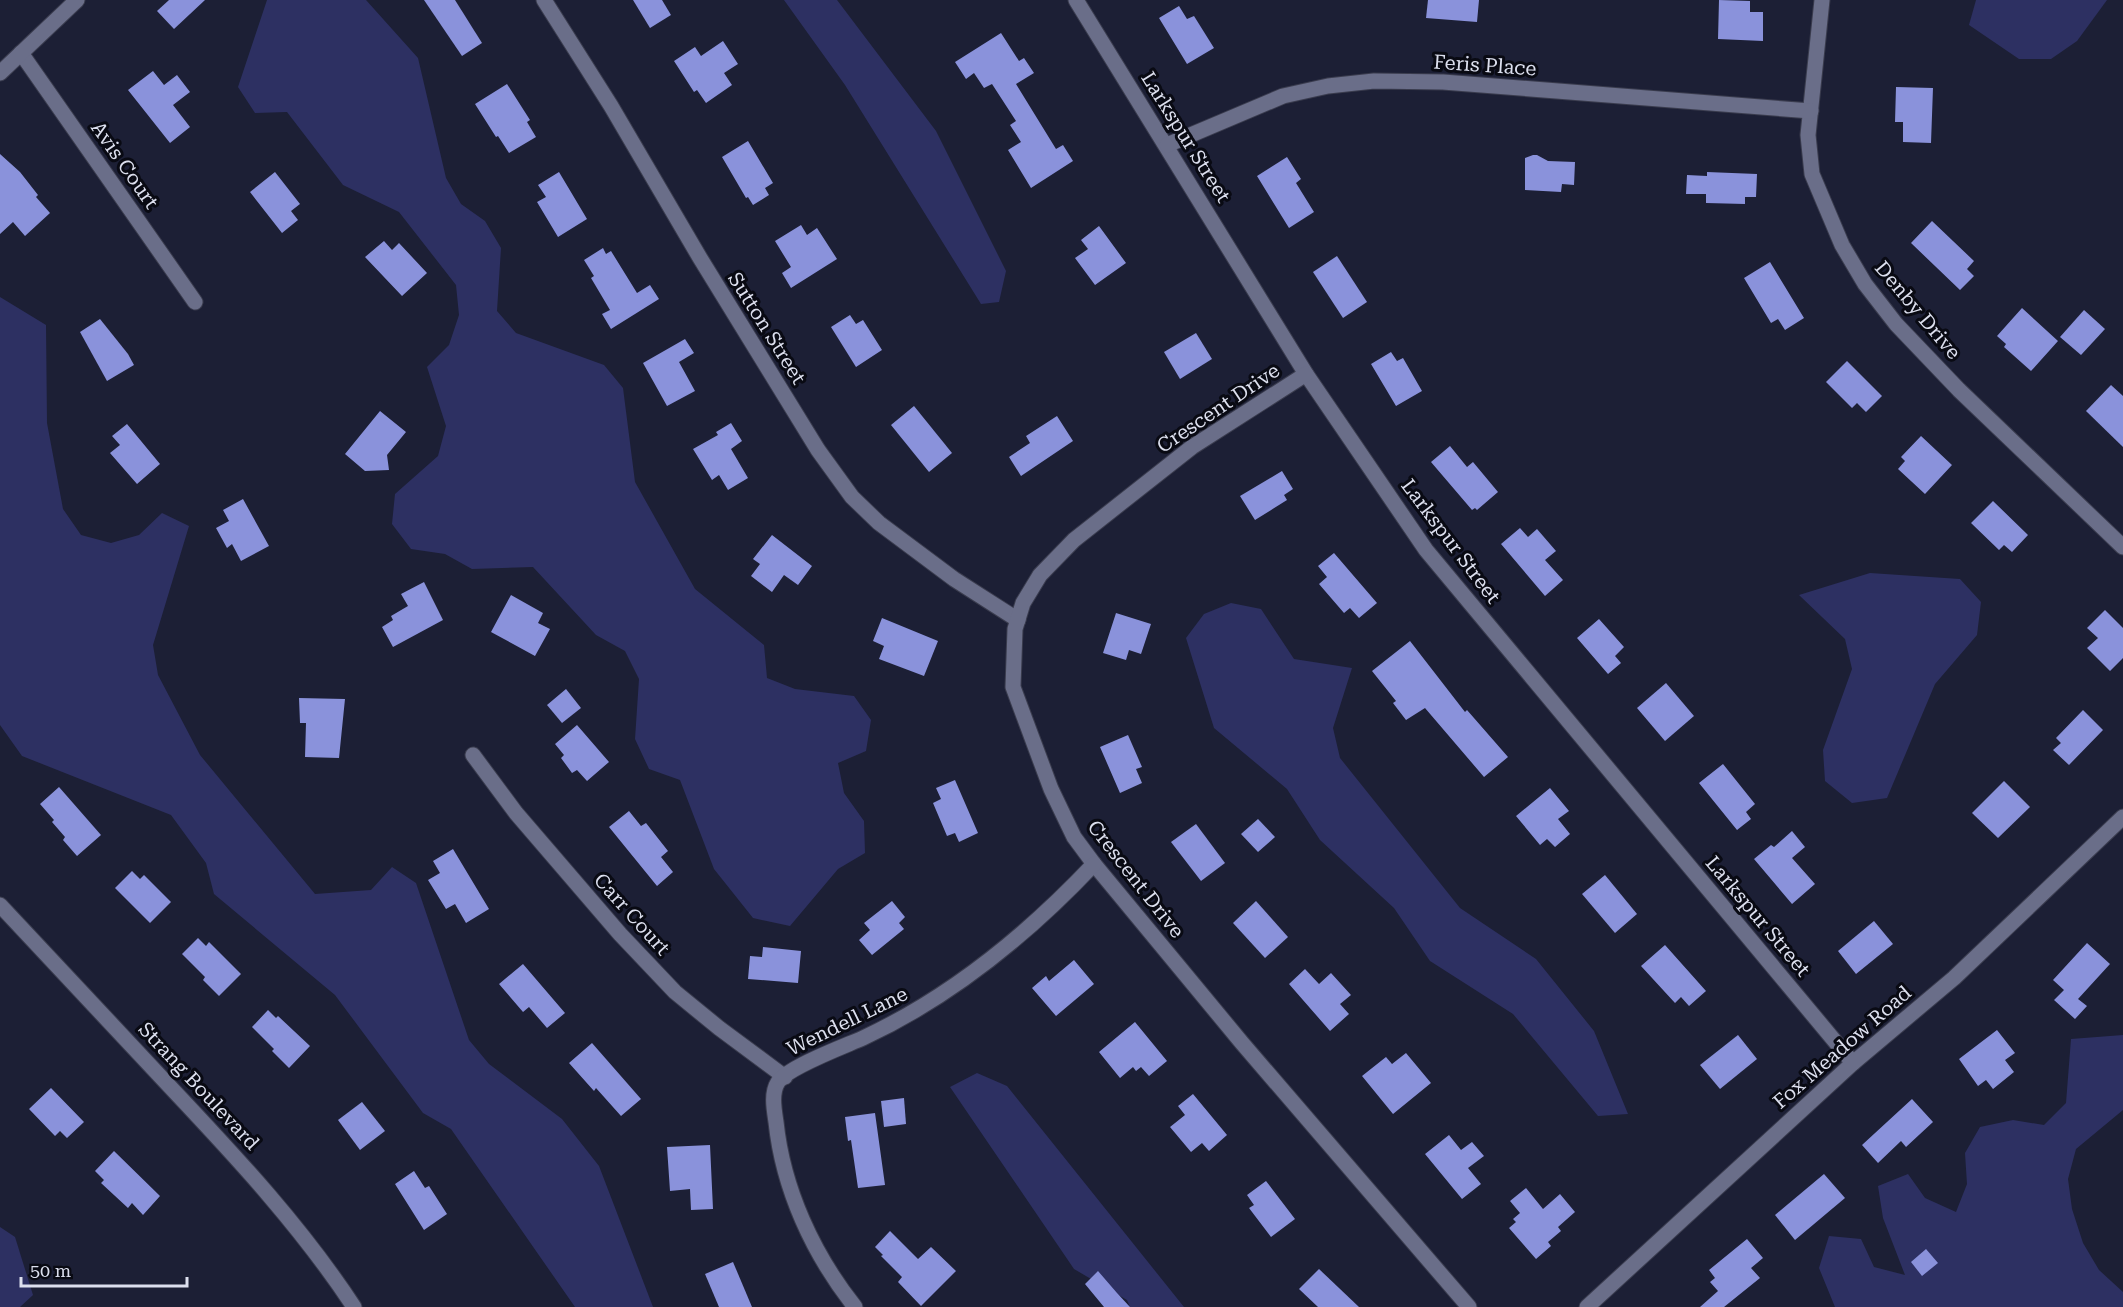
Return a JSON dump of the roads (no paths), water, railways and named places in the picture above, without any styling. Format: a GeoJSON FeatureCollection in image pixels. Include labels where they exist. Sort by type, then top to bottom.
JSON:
{"type":"FeatureCollection","features":[{"type":"Feature","properties":{"kind":"street"},"geometry":{"type":"LineString","coordinates":[[0,74],[77,0]]}},
{"type":"Feature","properties":{"kind":"street","name":"Sutton Street"},"geometry":{"type":"LineString","coordinates":[[544,0],[611,106],[700,258],[818,450],[852,497],[879,523],[916,551],[954,579],[1018,620]]}},
{"type":"Feature","properties":{"kind":"street","name":"Larkspur Street"},"geometry":{"type":"LineString","coordinates":[[1076,0],[1306,374],[1426,550],[1853,1063]]}},
{"type":"Feature","properties":{"kind":"street","name":"Denby Drive"},"geometry":{"type":"LineString","coordinates":[[1822,0],[1808,135],[1812,174],[1842,245],[1865,284],[1896,324],[1959,390],[2123,548]]}},
{"type":"Feature","properties":{"kind":"street","name":"Avis Court"},"geometry":{"type":"LineString","coordinates":[[21,53],[195,302]]}},
{"type":"Feature","properties":{"kind":"street","name":"Feris Place"},"geometry":{"type":"LineString","coordinates":[[1167,145],[1283,96],[1328,86],[1374,81],[1443,82],[1811,111]]}},
{"type":"Feature","properties":{"kind":"street","name":"Crescent Drive"},"geometry":{"type":"LineString","coordinates":[[1306,374],[1192,447],[1074,540],[1040,575],[1023,603],[1015,629],[1013,687],[1051,789],[1074,837],[1249,1052],[1469,1307]]}},
{"type":"Feature","properties":{"kind":"street","name":"Carr Court"},"geometry":{"type":"LineString","coordinates":[[472,755],[516,813],[612,926],[675,992],[785,1077]]}},
{"type":"Feature","properties":{"kind":"street","name":"Fox Meadow Road"},"geometry":{"type":"LineString","coordinates":[[1587,1307],[1853,1063],[1954,978],[2123,817]]}},
{"type":"Feature","properties":{"kind":"street","name":"Wendell Lane"},"geometry":{"type":"LineString","coordinates":[[855,1307],[818,1252],[794,1200],[779,1150],[773,1098],[779,1081],[796,1068],[900,1021],[941,996],[986,963],[1062,898],[1094,864]]}},
{"type":"Feature","properties":{"kind":"street","name":"Strang Boulevard"},"geometry":{"type":"LineString","coordinates":[[0,905],[249,1171],[291,1220],[354,1307]]}}]}
